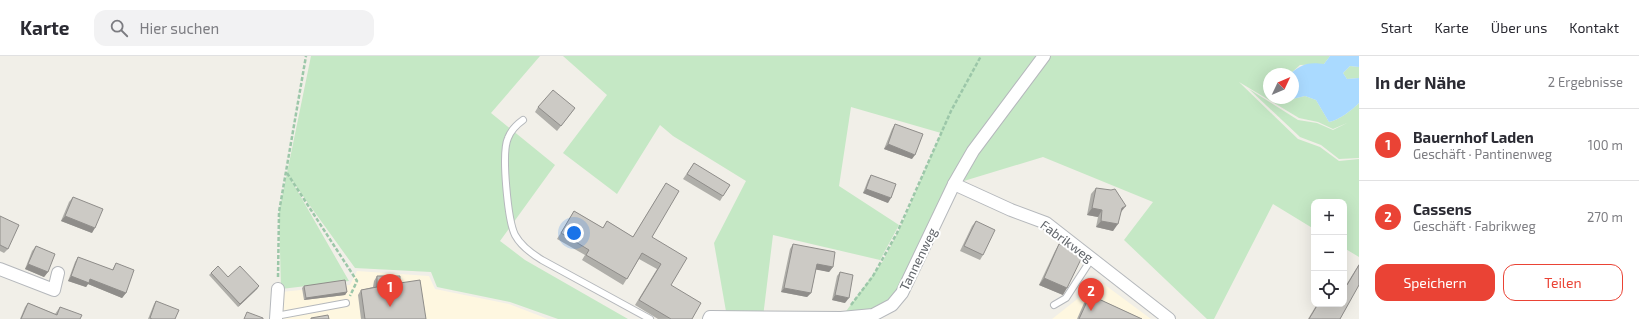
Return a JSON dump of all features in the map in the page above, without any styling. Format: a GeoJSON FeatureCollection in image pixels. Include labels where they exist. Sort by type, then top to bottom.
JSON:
{"type":"FeatureCollection","features":[{"type":"Feature","properties":{"kind":"street","name":"Tannenweg"},"geometry":{"type":"LineString","coordinates":[[709,319],[710,317],[841,318],[873,315],[892,304],[902,294],[954,184],[973,151],[1044,56]]}},
{"type":"Feature","properties":{"kind":"street","name":"Fabrikweg"},"geometry":{"type":"LineString","coordinates":[[954,184],[1011,210],[1046,223],[1169,319]]}},
{"type":"Feature","properties":{"kind":"street"},"geometry":{"type":"LineString","coordinates":[[0,269],[54,290],[58,273]]}},
{"type":"Feature","properties":{"kind":"street"},"geometry":{"type":"LineString","coordinates":[[276,317],[278,289]]}},
{"type":"Feature","properties":{"kind":"lane"},"geometry":{"type":"LineString","coordinates":[[523,120],[515,126],[507,139],[505,154],[509,216],[515,236],[528,251],[542,260],[650,319]]}},
{"type":"Feature","properties":{"kind":"lane"},"geometry":{"type":"LineString","coordinates":[[1054,305],[1066,298],[1092,258]]}},
{"type":"Feature","properties":{"kind":"lane"},"geometry":{"type":"LineString","coordinates":[[276,317],[346,303]]}},
{"type":"Feature","properties":{"kind":"path"},"geometry":{"type":"LineString","coordinates":[[278,289],[279,212],[306,56]]}},
{"type":"Feature","properties":{"kind":"path"},"geometry":{"type":"LineString","coordinates":[[841,318],[873,276],[897,233],[951,111],[981,56]]}},
{"type":"Feature","properties":{"kind":"path"},"geometry":{"type":"LineString","coordinates":[[287,172],[357,281],[346,303]]}},
{"type":"Feature","properties":{"kind":"shaded area"},"geometry":{"type":"Polygon","coordinates":[[[357,271],[429,276],[435,289],[509,304],[548,319],[279,319],[281,292],[350,285],[357,271]]]}},
{"type":"Feature","properties":{"kind":"shaded area"},"geometry":{"type":"Polygon","coordinates":[[[1097,279],[1151,319],[1052,319],[1076,300],[1097,279]]]}},
{"type":"Feature","properties":{"kind":"green space"},"geometry":{"type":"Polygon","coordinates":[[[311,56],[540,56],[491,113],[555,165],[500,241],[525,260],[628,319],[558,319],[510,302],[437,287],[431,272],[355,268],[290,178],[349,281],[281,289],[279,212],[311,56]]]}},
{"type":"Feature","properties":{"kind":"green space"},"geometry":{"type":"Polygon","coordinates":[[[563,56],[1330,56],[1324,64],[1300,65],[1297,68],[1263,68],[1263,96],[1239,82],[1298,139],[1320,147],[1339,161],[1359,159],[1359,257],[1347,250],[1347,199],[1311,199],[1311,227],[1273,204],[1214,319],[1207,319],[1124,240],[1153,202],[1043,157],[954,184],[892,305],[841,318],[883,261],[901,226],[941,133],[851,107],[839,186],[899,225],[880,260],[773,235],[763,317],[727,317],[714,243],[746,181],[673,136],[660,125],[617,194],[563,153],[607,95],[563,56]]]}},
{"type":"Feature","properties":{"kind":"green space"},"geometry":{"type":"Polygon","coordinates":[[[1350,66],[1359,67],[1359,78],[1347,79],[1343,73],[1350,66]]]}},
{"type":"Feature","properties":{"kind":"green space"},"geometry":{"type":"Polygon","coordinates":[[[1249,89],[1263,98],[1263,102],[1249,89]]]}},
{"type":"Feature","properties":{"kind":"green space"},"geometry":{"type":"Polygon","coordinates":[[[1305,96],[1316,100],[1329,122],[1353,109],[1359,103],[1359,158],[1339,159],[1321,145],[1300,137],[1265,104],[1273,104],[1298,120],[1317,123],[1333,130],[1347,123],[1333,129],[1318,122],[1299,118],[1276,104],[1299,104],[1299,97],[1305,96]]]}},
{"type":"Feature","properties":{"kind":"water"},"geometry":{"type":"Polygon","coordinates":[[[1330,56],[1359,56],[1359,67],[1350,66],[1343,73],[1347,79],[1359,78],[1359,103],[1353,109],[1329,122],[1316,100],[1305,96],[1299,97],[1298,68],[1306,64],[1324,64],[1330,56]]]}},
{"type":"Feature","properties":{"kind":"building"},"geometry":{"type":"Polygon","coordinates":[[[553,90],[575,108],[561,126],[538,107],[553,90]]]}},
{"type":"Feature","properties":{"kind":"building"},"geometry":{"type":"Polygon","coordinates":[[[895,124],[923,134],[915,155],[888,144],[895,124]]]}},
{"type":"Feature","properties":{"kind":"building"},"geometry":{"type":"Polygon","coordinates":[[[694,163],[730,185],[723,196],[687,174],[694,163]]]}},
{"type":"Feature","properties":{"kind":"building"},"geometry":{"type":"Polygon","coordinates":[[[871,175],[896,184],[891,198],[866,189],[871,175]]]}},
{"type":"Feature","properties":{"kind":"building"},"geometry":{"type":"Polygon","coordinates":[[[666,183],[679,191],[652,237],[687,258],[671,285],[701,303],[692,319],[671,319],[639,300],[661,264],[642,253],[627,279],[586,255],[589,250],[561,233],[574,211],[603,228],[607,221],[633,237],[666,183]]]}},
{"type":"Feature","properties":{"kind":"building"},"geometry":{"type":"Polygon","coordinates":[[[1096,188],[1111,190],[1115,189],[1126,206],[1122,208],[1118,224],[1101,221],[1102,210],[1092,208],[1096,188]]]}},
{"type":"Feature","properties":{"kind":"building"},"geometry":{"type":"Polygon","coordinates":[[[73,197],[103,209],[95,228],[65,216],[73,197]]]}},
{"type":"Feature","properties":{"kind":"building"},"geometry":{"type":"Polygon","coordinates":[[[0,216],[19,225],[8,249],[0,245],[0,216]]]}},
{"type":"Feature","properties":{"kind":"building"},"geometry":{"type":"Polygon","coordinates":[[[976,221],[995,230],[983,255],[964,246],[976,221]]]}},
{"type":"Feature","properties":{"kind":"building"},"geometry":{"type":"Polygon","coordinates":[[[793,244],[835,252],[833,267],[817,264],[811,293],[784,288],[793,244]]]}},
{"type":"Feature","properties":{"kind":"building"},"geometry":{"type":"Polygon","coordinates":[[[1059,244],[1083,255],[1067,288],[1044,278],[1059,244]]]}},
{"type":"Feature","properties":{"kind":"building"},"geometry":{"type":"Polygon","coordinates":[[[36,246],[55,254],[48,272],[28,264],[36,246]]]}},
{"type":"Feature","properties":{"kind":"building"},"geometry":{"type":"Polygon","coordinates":[[[78,257],[113,270],[116,263],[134,270],[126,293],[90,279],[89,283],[71,276],[78,257]]]}},
{"type":"Feature","properties":{"kind":"building"},"geometry":{"type":"Polygon","coordinates":[[[1359,265],[1359,285],[1347,306],[1347,285],[1359,265]]]}},
{"type":"Feature","properties":{"kind":"building"},"geometry":{"type":"Polygon","coordinates":[[[218,266],[228,277],[240,266],[259,286],[240,304],[211,273],[218,266]]]}},
{"type":"Feature","properties":{"kind":"building"},"geometry":{"type":"Polygon","coordinates":[[[840,272],[853,275],[849,298],[835,295],[840,272]]]}},
{"type":"Feature","properties":{"kind":"building"},"geometry":{"type":"Polygon","coordinates":[[[377,276],[400,276],[400,283],[420,280],[426,319],[365,319],[361,290],[377,287],[377,276]]]}},
{"type":"Feature","properties":{"kind":"building"},"geometry":{"type":"Polygon","coordinates":[[[345,280],[347,292],[306,298],[304,286],[345,280]]]}},
{"type":"Feature","properties":{"kind":"building"},"geometry":{"type":"Polygon","coordinates":[[[1090,295],[1142,319],[1079,319],[1090,295]]]}},
{"type":"Feature","properties":{"kind":"building"},"geometry":{"type":"Polygon","coordinates":[[[156,301],[179,310],[175,319],[150,318],[156,301]]]}},
{"type":"Feature","properties":{"kind":"building"},"geometry":{"type":"Polygon","coordinates":[[[28,303],[57,315],[60,307],[82,315],[80,319],[21,319],[28,303]]]}},
{"type":"Feature","properties":{"kind":"building"},"geometry":{"type":"Polygon","coordinates":[[[1316,307],[1347,307],[1340,319],[1309,319],[1316,307]]]}},
{"type":"Feature","properties":{"kind":"building"},"geometry":{"type":"Polygon","coordinates":[[[247,312],[263,318],[263,319],[244,319],[247,312]]]}},
{"type":"Feature","properties":{"kind":"building"},"geometry":{"type":"Polygon","coordinates":[[[328,315],[329,319],[311,319],[311,318],[328,315]]]}},
{"type":"Feature","properties":{"kind":"place","name":"Bauernhof Laden"},"geometry":{"type":"Point","coordinates":[390,307]}},
{"type":"Feature","properties":{"kind":"place","name":"Cassens"},"geometry":{"type":"Point","coordinates":[1091,311]}}]}
